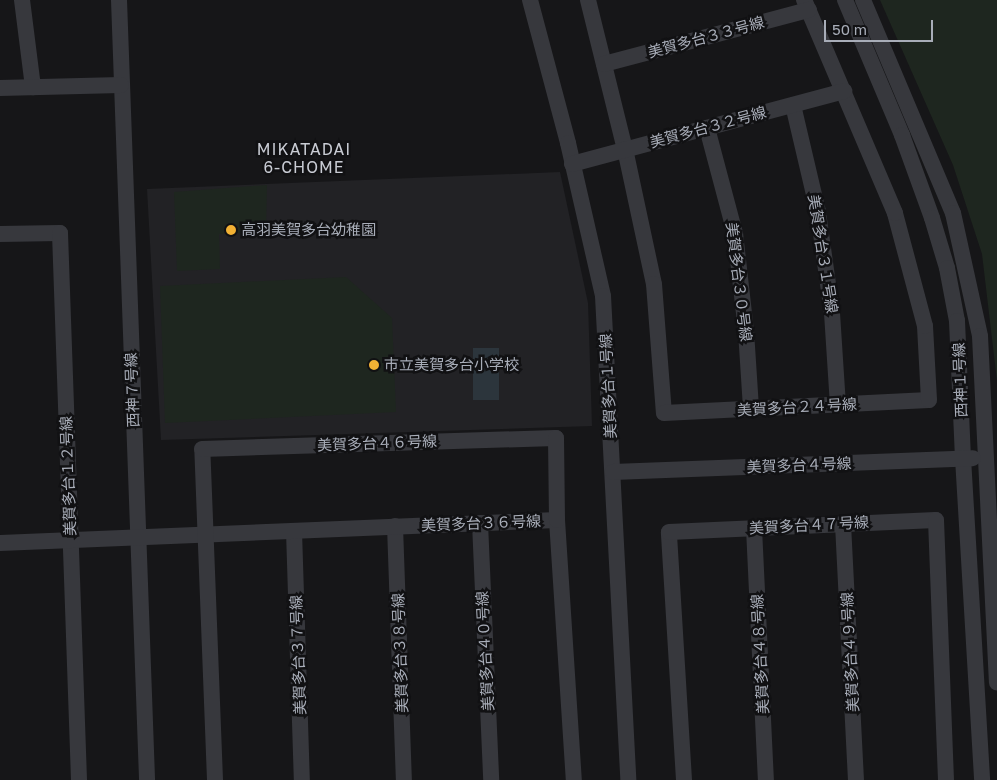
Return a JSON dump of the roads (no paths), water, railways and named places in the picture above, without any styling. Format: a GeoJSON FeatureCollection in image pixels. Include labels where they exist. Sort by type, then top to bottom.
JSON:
{"type":"FeatureCollection","features":[{"type":"Feature","properties":{"kind":"street"},"geometry":{"type":"LineString","coordinates":[[22,0],[33,87]]}},
{"type":"Feature","properties":{"kind":"street","name":"西神７号線"},"geometry":{"type":"LineString","coordinates":[[119,0],[147,780]]}},
{"type":"Feature","properties":{"kind":"street","name":"美賀多台１号線"},"geometry":{"type":"LineString","coordinates":[[530,0],[572,164],[603,296],[628,780]]}},
{"type":"Feature","properties":{"kind":"street","name":"美賀多台２４号線"},"geometry":{"type":"LineString","coordinates":[[588,0],[625,149],[654,284],[664,413],[929,400],[925,326],[895,213],[806,5]]}},
{"type":"Feature","properties":{"kind":"street","name":"西神１号線"},"geometry":{"type":"LineString","coordinates":[[845,0],[902,136],[932,218],[947,268],[957,321],[962,458],[982,780]]}},
{"type":"Feature","properties":{"kind":"street","name":"西神１号線"},"geometry":{"type":"LineString","coordinates":[[863,0],[953,213],[980,336],[997,683]]}},
{"type":"Feature","properties":{"kind":"street","name":"美賀多台３３号線"},"geometry":{"type":"LineString","coordinates":[[604,64],[806,5]]}},
{"type":"Feature","properties":{"kind":"street"},"geometry":{"type":"LineString","coordinates":[[0,88],[122,85]]}},
{"type":"Feature","properties":{"kind":"street","name":"美賀多台３２号線"},"geometry":{"type":"LineString","coordinates":[[572,164],[844,91]]}},
{"type":"Feature","properties":{"kind":"street","name":"美賀多台３１号線"},"geometry":{"type":"LineString","coordinates":[[793,105],[818,212],[832,313],[838,405]]}},
{"type":"Feature","properties":{"kind":"street","name":"美賀多台３０号線"},"geometry":{"type":"LineString","coordinates":[[707,128],[735,233],[746,331],[751,409]]}},
{"type":"Feature","properties":{"kind":"street","name":"美賀多台１２号線"},"geometry":{"type":"LineString","coordinates":[[0,234],[60,233],[79,780]]}},
{"type":"Feature","properties":{"kind":"street","name":"美賀多台４６号線"},"geometry":{"type":"LineString","coordinates":[[205,535],[202,449],[556,438],[558,520]]}},
{"type":"Feature","properties":{"kind":"street","name":"美賀多台４号線"},"geometry":{"type":"LineString","coordinates":[[613,472],[985,458]]}},
{"type":"Feature","properties":{"kind":"street","name":"美賀多台３６号線"},"geometry":{"type":"LineString","coordinates":[[0,542],[558,520],[574,780]]}},
{"type":"Feature","properties":{"kind":"street","name":"美賀多台４７号線"},"geometry":{"type":"LineString","coordinates":[[684,780],[669,532],[936,520],[946,780]]}},
{"type":"Feature","properties":{"kind":"street","name":"美賀多台４０号線"},"geometry":{"type":"LineString","coordinates":[[480,523],[491,780]]}},
{"type":"Feature","properties":{"kind":"street","name":"美賀多台４９号線"},"geometry":{"type":"LineString","coordinates":[[844,524],[856,780]]}},
{"type":"Feature","properties":{"kind":"street","name":"美賀多台３８号線"},"geometry":{"type":"LineString","coordinates":[[395,526],[404,780]]}},
{"type":"Feature","properties":{"kind":"street","name":"美賀多台４８号線"},"geometry":{"type":"LineString","coordinates":[[754,528],[766,780]]}},
{"type":"Feature","properties":{"kind":"street","name":"美賀多台３７号線"},"geometry":{"type":"LineString","coordinates":[[294,531],[302,780]]}},
{"type":"Feature","properties":{"kind":"street"},"geometry":{"type":"LineString","coordinates":[[205,535],[215,780]]}},
{"type":"Feature","properties":{"kind":"place","name":"高羽美賀多台幼稚園"},"geometry":{"type":"Point","coordinates":[231,230]}},
{"type":"Feature","properties":{"kind":"place","name":"市立美賀多台小学校"},"geometry":{"type":"Point","coordinates":[374,365]}},
{"type":"Feature","properties":{"kind":"district","name":"MIKATADAI 6-CHOME"},"geometry":{"type":"Point","coordinates":[304,158]}}]}
